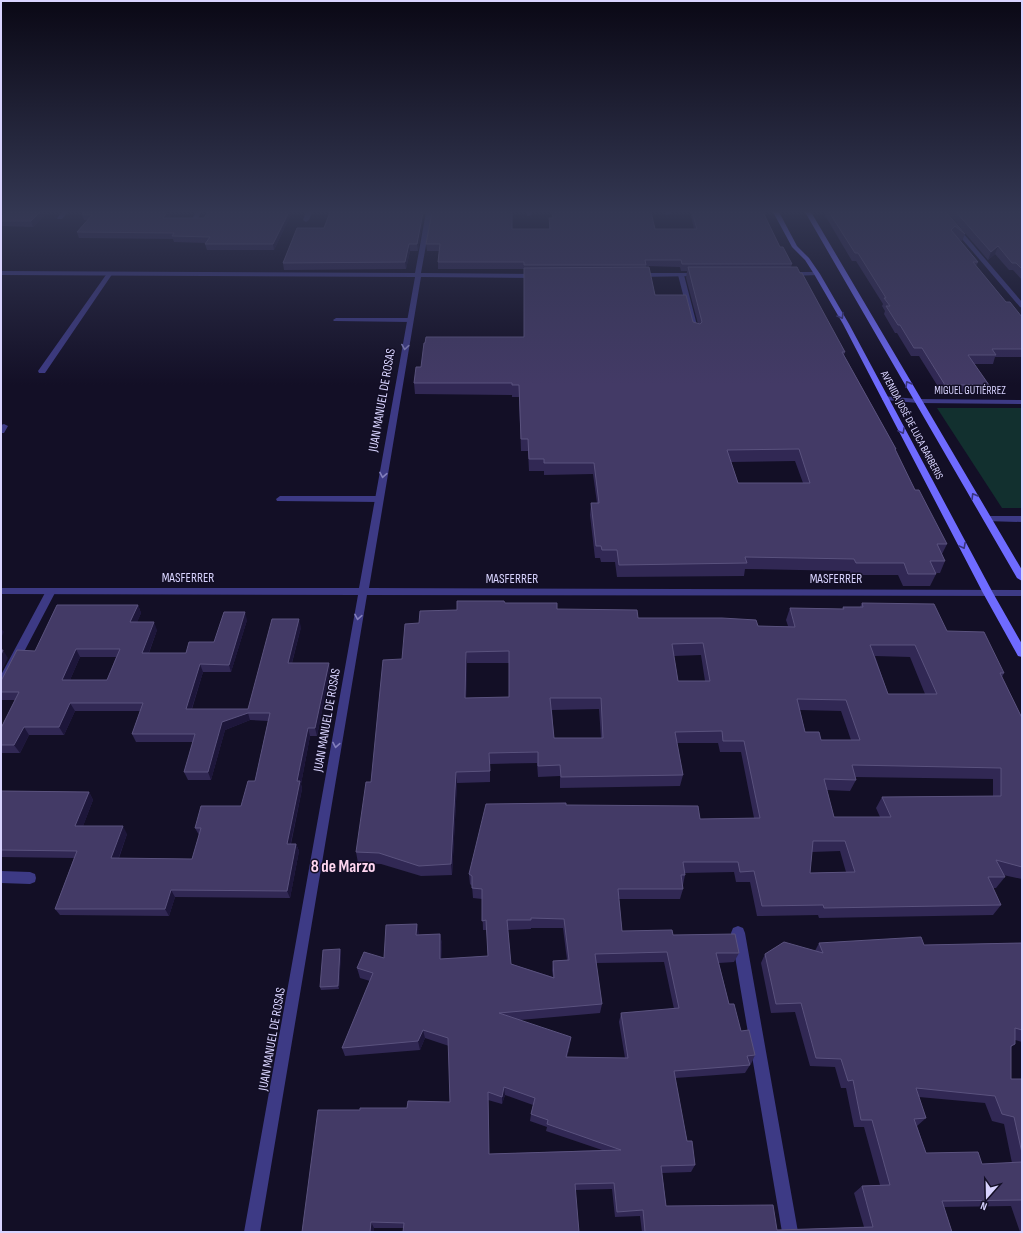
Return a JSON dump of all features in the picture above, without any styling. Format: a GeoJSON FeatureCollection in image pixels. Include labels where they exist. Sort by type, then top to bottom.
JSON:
{"type":"FeatureCollection","features":[{"type":"Feature","properties":{"kind":"main road","name":"AVENIDA JOSÉ DE LUCA BARBERIS"},"geometry":{"type":"LineString","coordinates":[[814,270],[885,398],[988,593],[1022,653]]}},
{"type":"Feature","properties":{"kind":"main road","name":"AVENIDA JOSÉ DE LUCA BARBERIS"},"geometry":{"type":"LineString","coordinates":[[841,270],[1022,578]]}},
{"type":"Feature","properties":{"kind":"street","name":"JUAN MANUEL DE ROSAS"},"geometry":{"type":"LineString","coordinates":[[252,1232],[419,270]]}},
{"type":"Feature","properties":{"kind":"street"},"geometry":{"type":"LineString","coordinates":[[991,270],[1022,306]]}},
{"type":"Feature","properties":{"kind":"street"},"geometry":{"type":"LineString","coordinates":[[1,273],[418,274],[542,276]]}},
{"type":"Feature","properties":{"kind":"street"},"geometry":{"type":"LineString","coordinates":[[42,371],[110,273]]}},
{"type":"Feature","properties":{"kind":"street"},"geometry":{"type":"LineString","coordinates":[[785,274],[817,274]]}},
{"type":"Feature","properties":{"kind":"street"},"geometry":{"type":"LineString","coordinates":[[630,275],[705,275]]}},
{"type":"Feature","properties":{"kind":"street"},"geometry":{"type":"LineString","coordinates":[[681,275],[696,332]]}},
{"type":"Feature","properties":{"kind":"street"},"geometry":{"type":"LineString","coordinates":[[336,320],[410,320]]}},
{"type":"Feature","properties":{"kind":"street","name":"MIGUEL GUTIÉRREZ"},"geometry":{"type":"LineString","coordinates":[[885,398],[918,401],[1022,402]]}},
{"type":"Feature","properties":{"kind":"street"},"geometry":{"type":"LineString","coordinates":[[280,499],[379,500]]}},
{"type":"Feature","properties":{"kind":"street"},"geometry":{"type":"LineString","coordinates":[[988,519],[1022,519]]}},
{"type":"Feature","properties":{"kind":"street","name":"MASFERRER"},"geometry":{"type":"LineString","coordinates":[[1,591],[1022,593]]}},
{"type":"Feature","properties":{"kind":"street"},"geometry":{"type":"LineString","coordinates":[[1,685],[51,591]]}},
{"type":"Feature","properties":{"kind":"street"},"geometry":{"type":"LineString","coordinates":[[1,877],[30,878]]}},
{"type":"Feature","properties":{"kind":"street"},"geometry":{"type":"LineString","coordinates":[[738,933],[790,1232]]}},
{"type":"Feature","properties":{"kind":"green space"},"geometry":{"type":"Polygon","coordinates":[[[937,408],[1022,408],[1022,508],[1002,508],[937,408]]]}},
{"type":"Feature","properties":{"kind":"building"},"geometry":{"type":"Polygon","coordinates":[[[524,270],[650,270],[655,295],[686,295],[693,322],[700,324],[702,322],[689,270],[798,270],[800,273],[802,273],[845,352],[842,352],[896,449],[915,490],[919,490],[947,544],[937,544],[945,561],[930,561],[936,574],[908,574],[904,563],[856,563],[854,559],[745,557],[747,563],[619,565],[617,550],[602,550],[601,546],[596,546],[591,503],[599,503],[594,463],[544,463],[544,459],[529,459],[528,439],[521,439],[519,385],[512,385],[512,383],[414,383],[416,367],[421,367],[426,337],[524,337],[524,270]],[[799,449],[727,450],[738,483],[810,483],[799,449]]]}},
{"type":"Feature","properties":{"kind":"building"},"geometry":{"type":"Polygon","coordinates":[[[868,270],[979,270],[1006,302],[1010,302],[1022,317],[1022,349],[992,349],[996,355],[968,355],[989,385],[945,385],[922,348],[914,348],[900,325],[898,325],[886,306],[890,306],[884,298],[886,298],[868,270]]]}},
{"type":"Feature","properties":{"kind":"building"},"geometry":{"type":"Polygon","coordinates":[[[457,601],[557,603],[557,609],[637,610],[638,618],[722,618],[756,620],[758,626],[795,627],[790,608],[844,609],[843,607],[863,607],[862,603],[934,604],[947,631],[984,632],[1004,673],[1000,673],[1022,718],[1022,867],[996,860],[1005,877],[988,877],[1001,905],[824,908],[823,905],[762,906],[754,871],[740,872],[738,862],[683,862],[685,875],[681,875],[683,889],[618,889],[622,931],[672,930],[673,935],[735,934],[739,953],[716,953],[729,1004],[734,1004],[741,1031],[749,1030],[755,1055],[747,1056],[750,1065],[674,1071],[687,1141],[692,1141],[695,1165],[661,1166],[666,1206],[773,1205],[777,1230],[873,1227],[862,1186],[890,1185],[872,1120],[861,1120],[853,1080],[848,1081],[841,1059],[816,1058],[801,1003],[776,1004],[765,954],[784,942],[823,953],[819,943],[921,937],[924,945],[1022,943],[1022,1030],[1015,1028],[1015,1044],[1011,1046],[1011,1079],[1022,1079],[1022,1153],[1014,1117],[1002,1114],[995,1096],[916,1088],[926,1118],[914,1119],[926,1153],[978,1152],[982,1164],[1022,1162],[1022,1200],[942,1201],[952,1232],[645,1232],[643,1210],[617,1212],[614,1183],[575,1184],[579,1232],[403,1232],[404,1223],[371,1222],[370,1232],[302,1232],[318,1110],[407,1108],[408,1101],[450,1102],[448,1038],[423,1030],[418,1041],[342,1048],[373,973],[357,968],[364,952],[384,958],[386,925],[417,924],[416,935],[440,934],[440,959],[488,956],[486,920],[482,921],[482,889],[472,888],[472,876],[469,874],[486,804],[566,803],[566,805],[698,806],[700,819],[760,818],[744,741],[723,741],[722,731],[675,732],[683,775],[561,777],[560,765],[538,766],[538,752],[489,753],[490,771],[456,772],[451,864],[419,866],[379,853],[356,852],[366,782],[371,782],[383,660],[402,659],[405,624],[419,623],[420,611],[457,610],[457,601]],[[703,643],[672,644],[678,681],[710,681],[703,643]],[[870,645],[888,694],[937,694],[915,645],[870,645]],[[509,651],[466,652],[465,698],[509,697],[509,651]],[[550,698],[554,738],[603,738],[601,698],[550,698]],[[797,699],[805,732],[819,732],[821,740],[860,740],[846,700],[797,699]],[[852,765],[856,780],[824,779],[834,817],[891,817],[882,797],[1001,796],[1001,768],[852,765]],[[813,841],[810,873],[855,872],[845,841],[813,841]],[[531,918],[531,920],[507,920],[511,964],[554,978],[553,961],[569,960],[564,919],[531,918]],[[667,952],[595,954],[602,1004],[499,1013],[571,1037],[566,1057],[628,1058],[621,1013],[679,1008],[667,952]],[[504,1087],[502,1097],[488,1092],[489,1154],[621,1150],[547,1124],[548,1120],[531,1114],[535,1098],[504,1087]]]}},
{"type":"Feature","properties":{"kind":"building"},"geometry":{"type":"Polygon","coordinates":[[[57,605],[138,605],[130,622],[154,622],[142,653],[186,653],[189,642],[214,642],[224,612],[245,612],[229,665],[200,664],[186,709],[248,709],[272,619],[299,619],[288,663],[329,663],[315,728],[308,728],[297,781],[300,781],[287,844],[296,844],[287,891],[171,890],[165,909],[55,909],[77,851],[1,850],[1,791],[89,792],[75,826],[123,826],[111,858],[192,859],[201,828],[195,828],[201,806],[241,806],[248,781],[255,781],[270,713],[248,713],[222,722],[208,772],[184,772],[195,734],[132,734],[143,703],[70,703],[59,727],[24,727],[14,745],[1,745],[1,728],[19,692],[1,692],[1,681],[17,650],[35,651],[57,605]],[[76,649],[62,680],[107,680],[120,649],[76,649]]]}},
{"type":"Feature","properties":{"kind":"building"},"geometry":{"type":"Polygon","coordinates":[[[340,949],[338,986],[320,987],[323,950],[340,949]]]}},
{"type":"Feature","properties":{"kind":"district","name":"8 de Marzo"},"geometry":{"type":"Point","coordinates":[343,867]}}]}
